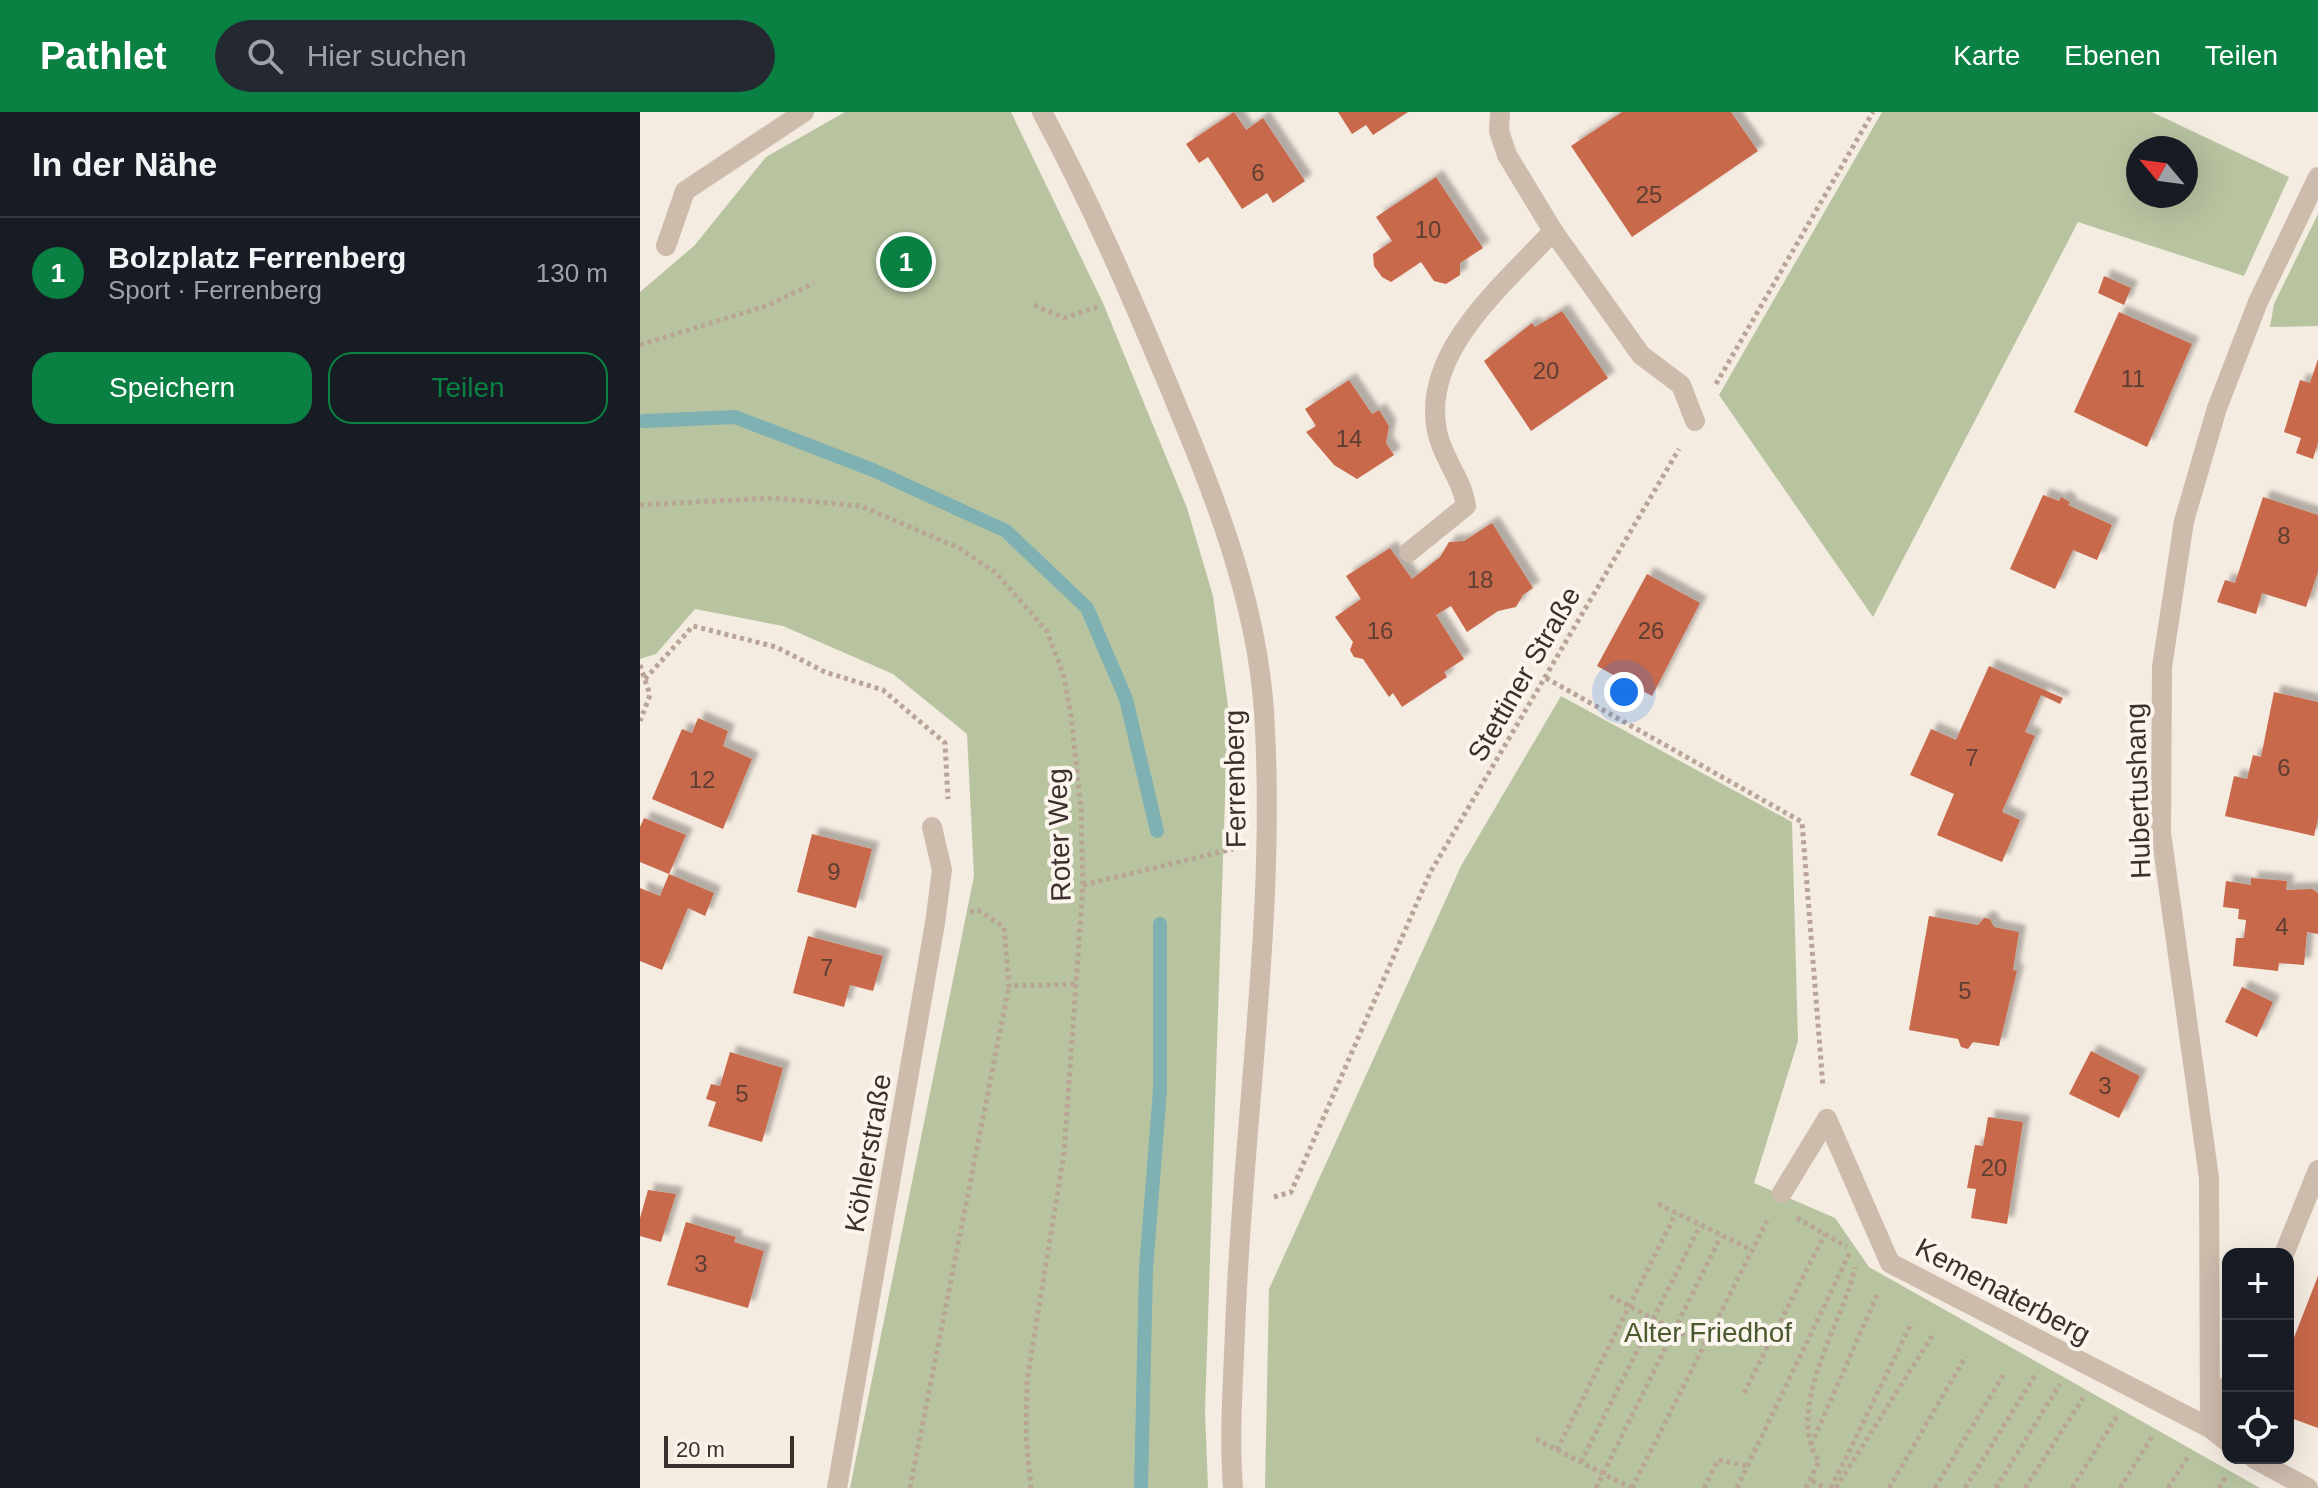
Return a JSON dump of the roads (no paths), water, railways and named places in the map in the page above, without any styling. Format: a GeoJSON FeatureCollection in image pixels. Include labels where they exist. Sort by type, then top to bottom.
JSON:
{"type":"FeatureCollection","features":[{"type":"Feature","properties":{"kind":"street"},"geometry":{"type":"LineString","coordinates":[[666,246],[685,191],[804,112]]}},
{"type":"Feature","properties":{"kind":"street","name":"Ferrenberg"},"geometry":{"type":"LineString","coordinates":[[1042,112],[1090,201],[1218,503],[1247,600],[1264,708],[1267,836],[1237,1283],[1231,1458],[1233,1488]]}},
{"type":"Feature","properties":{"kind":"street"},"geometry":{"type":"LineString","coordinates":[[1500,112],[1499,131],[1507,155],[1553,231],[1641,355],[1681,385],[1695,421]]}},
{"type":"Feature","properties":{"kind":"street","name":"Hubertushang"},"geometry":{"type":"LineString","coordinates":[[2210,1428],[2209,1178],[2161,833],[2162,667],[2184,521],[2217,408],[2258,302],[2318,177]]}},
{"type":"Feature","properties":{"kind":"street"},"geometry":{"type":"LineString","coordinates":[[1409,552],[1466,506],[1463,486],[1438,435],[1433,400],[1446,365],[1470,322],[1553,231]]}},
{"type":"Feature","properties":{"kind":"street","name":"Köhlerstraße"},"geometry":{"type":"LineString","coordinates":[[837,1488],[935,923],[942,870],[932,827]]}},
{"type":"Feature","properties":{"kind":"street","name":"Kemenaterberg"},"geometry":{"type":"LineString","coordinates":[[1779,1199],[1827,1119],[1890,1263],[2047,1347],[2210,1428],[2222,1437]]}},
{"type":"Feature","properties":{"kind":"street"},"geometry":{"type":"LineString","coordinates":[[2286,1248],[2318,1170]]}},
{"type":"Feature","properties":{"kind":"street"},"geometry":{"type":"LineString","coordinates":[[2210,1428],[2225,1392]]}},
{"type":"Feature","properties":{"kind":"street"},"geometry":{"type":"LineString","coordinates":[[2264,1464],[2308,1488]]}},
{"type":"Feature","properties":{"kind":"waterway"},"geometry":{"type":"LineString","coordinates":[[644,421],[735,417],[873,470],[1006,531],[1087,608],[1126,699],[1157,831]]}},
{"type":"Feature","properties":{"kind":"waterway"},"geometry":{"type":"LineString","coordinates":[[1141,1488],[1146,1269],[1160,1090],[1160,924]]}},
{"type":"Feature","properties":{"kind":"place","name":"Bolzplatz Ferrenberg"},"geometry":{"type":"Point","coordinates":[906,262]}},
{"type":"Feature","properties":{"kind":"park label","name":"Alter Friedhof"},"geometry":{"type":"Point","coordinates":[1708,1332]}}]}
